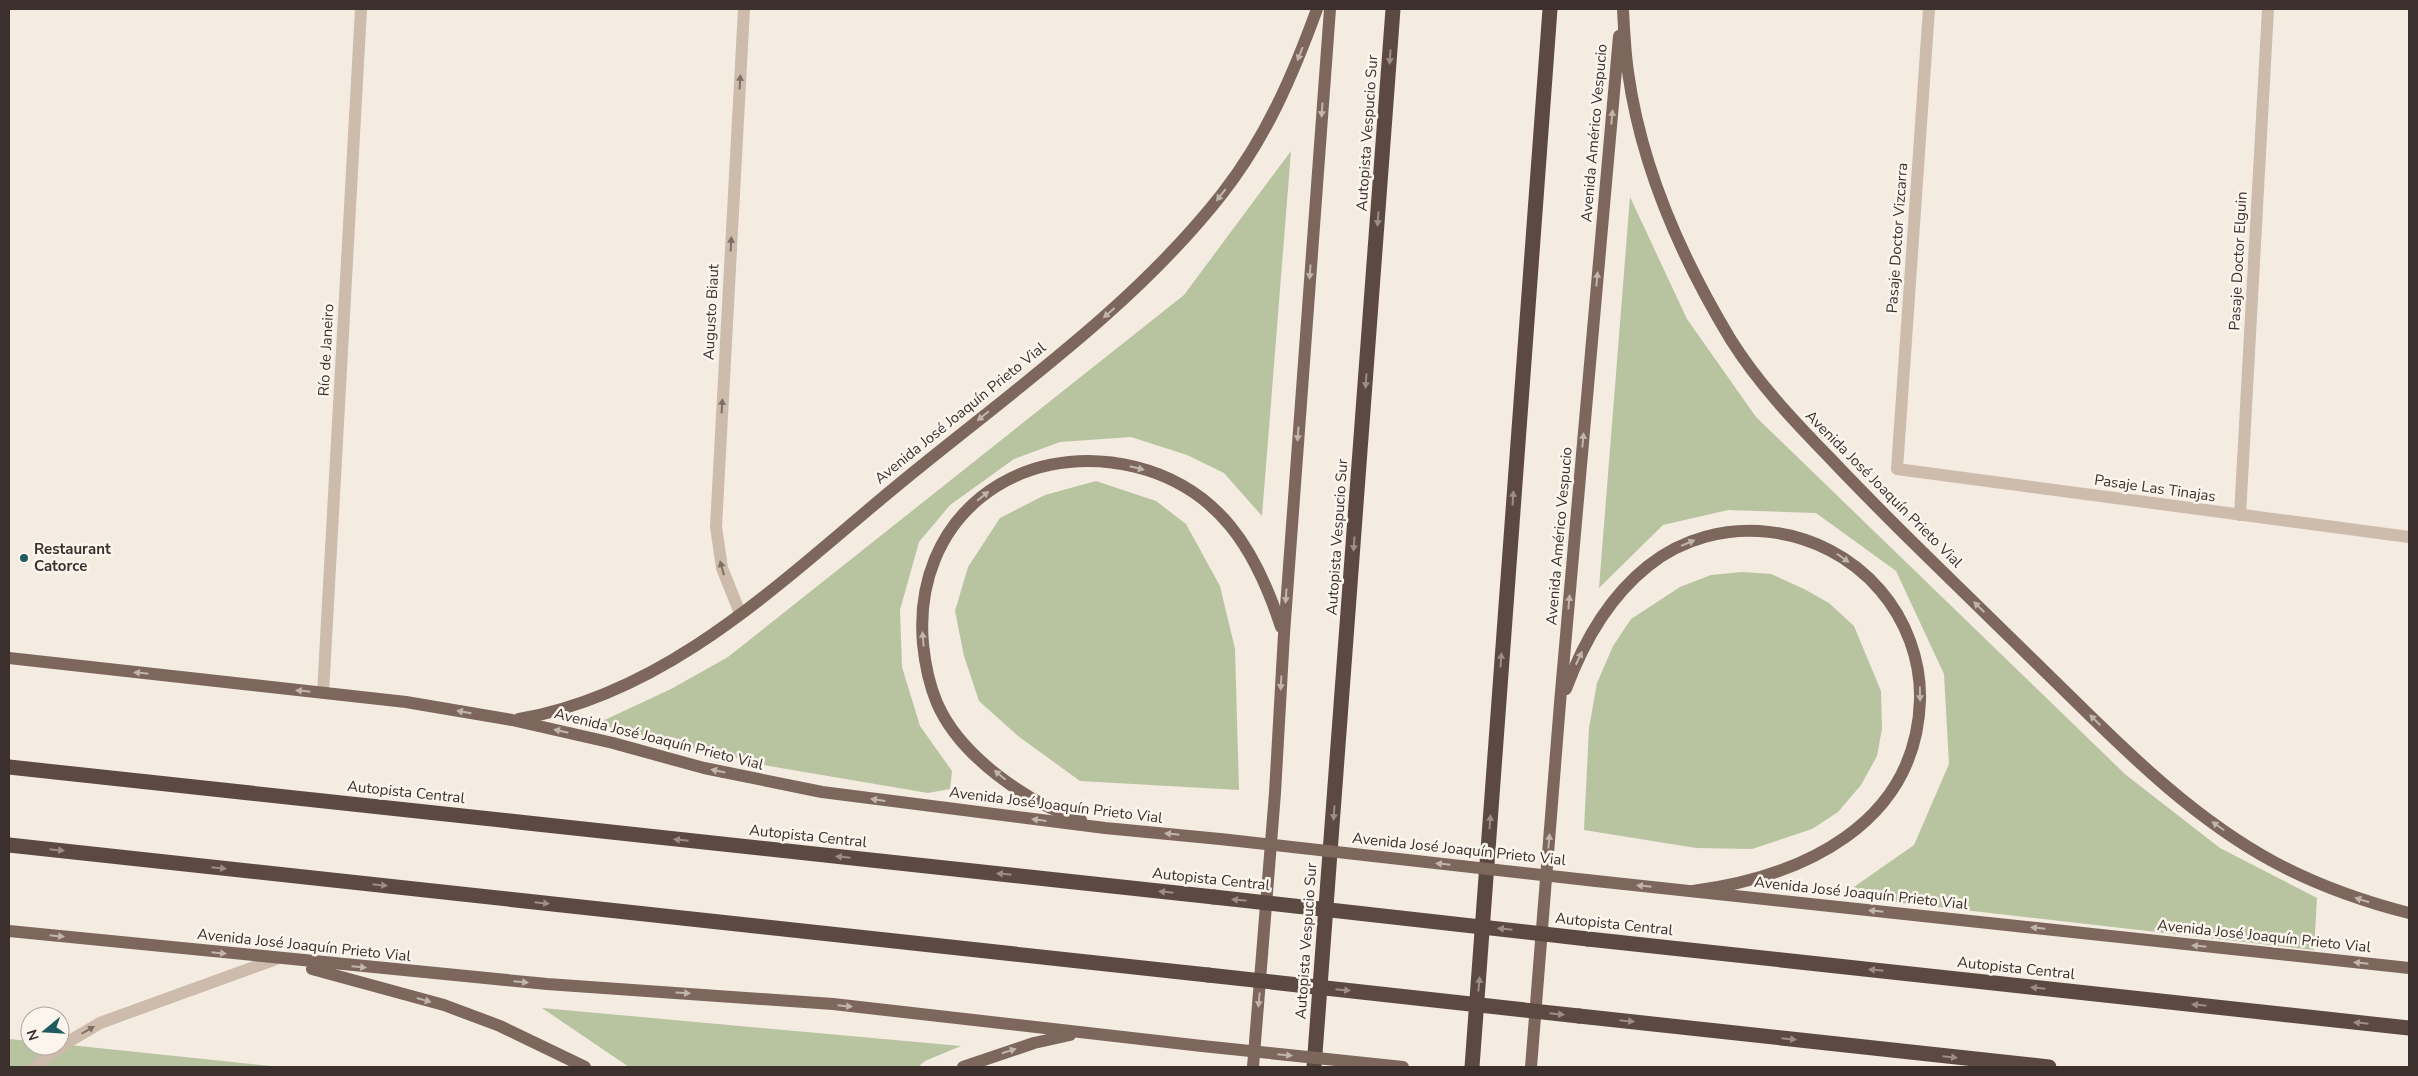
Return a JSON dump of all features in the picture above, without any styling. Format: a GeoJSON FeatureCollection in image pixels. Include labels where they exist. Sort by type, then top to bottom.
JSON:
{"type":"FeatureCollection","features":[{"type":"Feature","properties":{"kind":"highway","name":"Autopista Vespucio Sur"},"geometry":{"type":"LineString","coordinates":[[1314,1067],[1394,9]]}},
{"type":"Feature","properties":{"kind":"highway"},"geometry":{"type":"LineString","coordinates":[[1472,1067],[1550,9]]}},
{"type":"Feature","properties":{"kind":"highway","name":"Autopista Central"},"geometry":{"type":"LineString","coordinates":[[9,767],[2409,1028]]}},
{"type":"Feature","properties":{"kind":"highway"},"geometry":{"type":"LineString","coordinates":[[9,845],[2049,1067]]}},
{"type":"Feature","properties":{"kind":"main road","name":"Avenida José Joaquín Prieto Vial"},"geometry":{"type":"LineString","coordinates":[[512,720],[575,706],[636,680],[687,652],[740,614],[1055,358],[1124,299],[1174,250],[1223,193],[1266,128],[1283,96],[1317,9]]}},
{"type":"Feature","properties":{"kind":"main road"},"geometry":{"type":"LineString","coordinates":[[1253,1067],[1275,793],[1284,634],[1330,9]]}},
{"type":"Feature","properties":{"kind":"main road","name":"Avenida José Joaquín Prieto Vial"},"geometry":{"type":"LineString","coordinates":[[1622,9],[1627,70],[1633,100],[1653,174],[1680,244],[1700,285],[1734,344],[1797,424],[1885,515],[2097,722],[2193,808],[2272,861],[2362,900],[2409,913]]}},
{"type":"Feature","properties":{"kind":"main road","name":"Avenida Américo Vespucio"},"geometry":{"type":"LineString","coordinates":[[1531,1067],[1560,703],[1622,9]]}},
{"type":"Feature","properties":{"kind":"main road"},"geometry":{"type":"LineString","coordinates":[[1105,828],[1071,817],[1038,802],[1007,782],[963,742],[937,703],[929,679],[924,654],[921,623],[925,592],[933,562],[947,535],[964,513],[985,494],[1008,479],[1034,468],[1061,462],[1104,462],[1150,471],[1185,487],[1228,520],[1253,556],[1271,594],[1284,634]]}},
{"type":"Feature","properties":{"kind":"main road"},"geometry":{"type":"LineString","coordinates":[[1560,703],[1587,641],[1605,612],[1628,585],[1657,560],[1673,550],[1700,539],[1727,532],[1756,530],[1784,533],[1811,541],[1837,553],[1860,570],[1880,590],[1897,612],[1909,637],[1917,664],[1920,691],[1919,719],[1910,755],[1903,772],[1888,796],[1869,818],[1846,836],[1810,858],[1773,875],[1733,886],[1693,891]]}},
{"type":"Feature","properties":{"kind":"main road","name":"Avenida José Joaquín Prieto Vial"},"geometry":{"type":"LineString","coordinates":[[9,658],[406,702],[512,720],[613,743],[704,768],[822,792],[1105,828],[2409,968]]}},
{"type":"Feature","properties":{"kind":"main road","name":"Avenida José Joaquín Prieto Vial"},"geometry":{"type":"LineString","coordinates":[[9,931],[276,959],[547,984],[832,1004],[1403,1067]]}},
{"type":"Feature","properties":{"kind":"main road"},"geometry":{"type":"LineString","coordinates":[[276,959],[444,1005],[500,1026],[585,1067]]}},
{"type":"Feature","properties":{"kind":"main road"},"geometry":{"type":"LineString","coordinates":[[963,1067],[1034,1043],[1080,1032]]}},
{"type":"Feature","properties":{"kind":"street","name":"Río de Janeiro"},"geometry":{"type":"LineString","coordinates":[[323,693],[361,9]]}},
{"type":"Feature","properties":{"kind":"street","name":"Augusto Biaut"},"geometry":{"type":"LineString","coordinates":[[740,614],[722,568],[716,527],[744,9]]}},
{"type":"Feature","properties":{"kind":"street","name":"Pasaje Doctor Vizcarra"},"geometry":{"type":"LineString","coordinates":[[1897,469],[1929,9]]}},
{"type":"Feature","properties":{"kind":"street","name":"Pasaje Doctor Elguin"},"geometry":{"type":"LineString","coordinates":[[2240,515],[2268,9]]}},
{"type":"Feature","properties":{"kind":"street","name":"Pasaje Las Tinajas"},"geometry":{"type":"LineString","coordinates":[[1897,469],[2409,537]]}},
{"type":"Feature","properties":{"kind":"street"},"geometry":{"type":"LineString","coordinates":[[34,1067],[60,1047],[100,1023],[276,959]]}},
{"type":"Feature","properties":{"kind":"green space"},"geometry":{"type":"Polygon","coordinates":[[[1291,151],[1262,516],[1224,473],[1187,455],[1131,437],[1060,442],[1014,459],[950,505],[919,542],[900,610],[902,667],[920,726],[952,771],[950,789],[928,793],[769,766],[596,724],[671,689],[728,657],[1184,295],[1291,151]]]}},
{"type":"Feature","properties":{"kind":"green space"},"geometry":{"type":"Polygon","coordinates":[[[1630,197],[1687,319],[1756,417],[2126,775],[2220,848],[2317,898],[2314,950],[1841,896],[1914,845],[1949,764],[1944,674],[1896,571],[1816,513],[1728,510],[1663,525],[1599,588],[1630,197]]]}},
{"type":"Feature","properties":{"kind":"green space"},"geometry":{"type":"Polygon","coordinates":[[[1096,481],[1156,501],[1186,524],[1220,586],[1235,649],[1239,790],[1080,781],[1018,736],[979,701],[964,656],[955,611],[968,567],[1000,518],[1045,495],[1096,481]]]}},
{"type":"Feature","properties":{"kind":"green space"},"geometry":{"type":"Polygon","coordinates":[[[1742,572],[1771,574],[1804,589],[1829,603],[1854,626],[1881,691],[1882,729],[1877,756],[1861,785],[1838,812],[1812,829],[1752,849],[1696,848],[1584,830],[1589,728],[1597,683],[1613,646],[1631,619],[1680,587],[1711,575],[1742,572]]]}},
{"type":"Feature","properties":{"kind":"green space"},"geometry":{"type":"Polygon","coordinates":[[[542,1008],[961,1046],[925,1061],[918,1067],[629,1067],[542,1008]]]}},
{"type":"Feature","properties":{"kind":"green space"},"geometry":{"type":"Polygon","coordinates":[[[9,1039],[20,1040],[20,1056],[70,1056],[70,1045],[280,1067],[9,1067],[9,1039]]]}},
{"type":"Feature","properties":{"kind":"place","name":"Restaurant Catorce"},"geometry":{"type":"Point","coordinates":[24,558]}}]}
